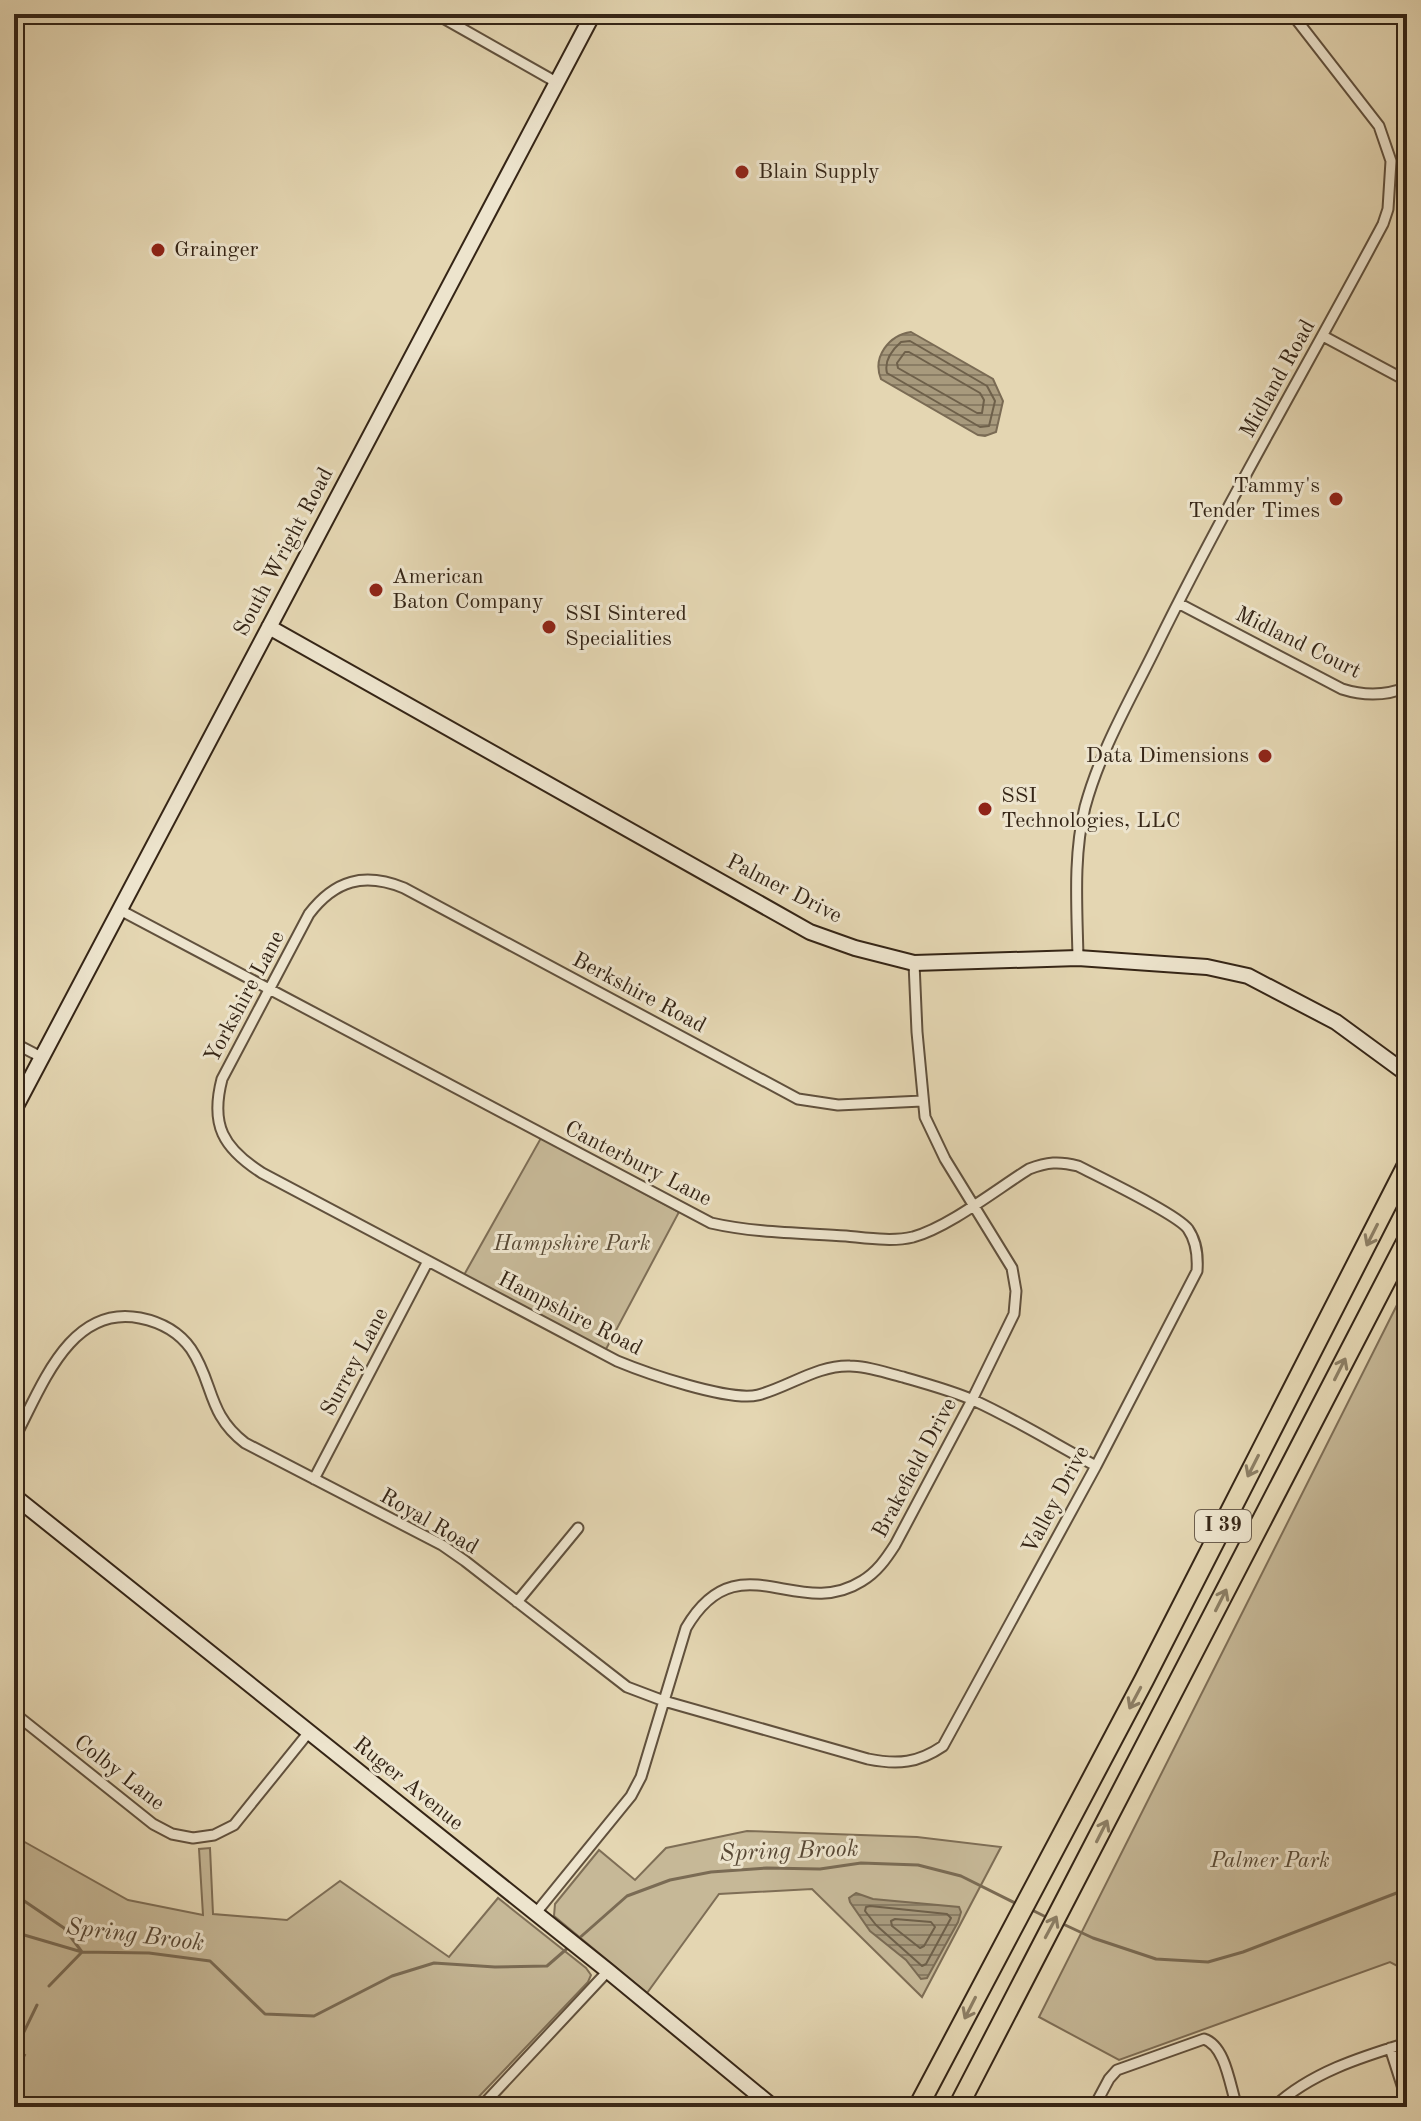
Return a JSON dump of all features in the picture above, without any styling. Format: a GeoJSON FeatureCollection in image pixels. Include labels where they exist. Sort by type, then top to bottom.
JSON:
{"type":"FeatureCollection","features":[{"type":"Feature","properties":{"kind":"highway","name":"I 39"},"geometry":{"type":"LineString","coordinates":[[918,2107],[1144,1680],[1407,1165]]}},
{"type":"Feature","properties":{"kind":"highway","name":"I 39"},"geometry":{"type":"LineString","coordinates":[[958,2107],[1407,1240]]}},
{"type":"Feature","properties":{"kind":"street"},"geometry":{"type":"LineString","coordinates":[[436,14],[556,82]]}},
{"type":"Feature","properties":{"kind":"street","name":"South Wright Road"},"geometry":{"type":"LineString","coordinates":[[14,1110],[593,14]]}},
{"type":"Feature","properties":{"kind":"street","name":"Midland Road"},"geometry":{"type":"LineString","coordinates":[[1078,958],[1076,869],[1085,810],[1102,756],[1178,603],[1383,224],[1388,209],[1391,161],[1379,126],[1292,14]]}},
{"type":"Feature","properties":{"kind":"street"},"geometry":{"type":"LineString","coordinates":[[1323,336],[1407,381]]}},
{"type":"Feature","properties":{"kind":"street","name":"Midland Court"},"geometry":{"type":"LineString","coordinates":[[1178,603],[1342,689],[1358,694],[1393,693],[1407,687]]}},
{"type":"Feature","properties":{"kind":"street","name":"Palmer Drive"},"geometry":{"type":"LineString","coordinates":[[269,627],[810,932],[855,948],[914,963],[1078,958],[1207,967],[1248,976],[1336,1022],[1407,1074]]}},
{"type":"Feature","properties":{"kind":"street","name":"Berkshire Road"},"geometry":{"type":"LineString","coordinates":[[347,882],[371,879],[404,888],[798,1099],[838,1105],[922,1101]]}},
{"type":"Feature","properties":{"kind":"street","name":"Yorkshire Lane"},"geometry":{"type":"LineString","coordinates":[[229,1147],[220,1131],[217,1114],[217,1097],[222,1079],[309,914],[322,897],[347,882]]}},
{"type":"Feature","properties":{"kind":"street","name":"Canterbury Lane"},"geometry":{"type":"LineString","coordinates":[[120,910],[711,1223],[735,1228],[891,1239],[911,1237],[932,1230],[1029,1169],[1045,1162],[1061,1161],[1078,1166],[1182,1222],[1195,1243]]}},
{"type":"Feature","properties":{"kind":"street","name":"Brakefield Drive"},"geometry":{"type":"LineString","coordinates":[[535,1914],[631,1796],[647,1760],[686,1628],[696,1610],[728,1587],[748,1583],[816,1594],[840,1591],[862,1582],[881,1566],[972,1400],[1014,1314],[1016,1291],[1012,1268],[945,1159],[925,1117],[914,963]]}},
{"type":"Feature","properties":{"kind":"street"},"geometry":{"type":"LineString","coordinates":[[14,1043],[43,1058]]}},
{"type":"Feature","properties":{"kind":"street","name":"Hampshire Road"},"geometry":{"type":"LineString","coordinates":[[229,1147],[262,1173],[617,1361],[713,1391],[755,1396],[830,1367],[873,1369],[943,1388],[972,1400],[1096,1466]]}},
{"type":"Feature","properties":{"kind":"street","name":"Valley Drive"},"geometry":{"type":"LineString","coordinates":[[920,1759],[943,1746],[1096,1466],[1197,1271],[1195,1243]]}},
{"type":"Feature","properties":{"kind":"street","name":"Surrey Lane"},"geometry":{"type":"LineString","coordinates":[[314,1479],[428,1261]]}},
{"type":"Feature","properties":{"kind":"street","name":"Royal Road"},"geometry":{"type":"LineString","coordinates":[[14,1439],[66,1345],[83,1330],[105,1319],[129,1316],[153,1320],[174,1332],[191,1349],[219,1416],[230,1432],[245,1443],[442,1545],[611,1678],[664,1701],[868,1759],[890,1763],[920,1759]]}},
{"type":"Feature","properties":{"kind":"street","name":"Ruger Avenue"},"geometry":{"type":"LineString","coordinates":[[14,1496],[608,1971],[773,2107]]}},
{"type":"Feature","properties":{"kind":"street"},"geometry":{"type":"LineString","coordinates":[[517,1602],[578,1528]]}},
{"type":"Feature","properties":{"kind":"street","name":"Colby Lane"},"geometry":{"type":"LineString","coordinates":[[14,1713],[153,1824],[172,1834],[193,1838],[214,1835],[234,1825],[309,1732]]}},
{"type":"Feature","properties":{"kind":"street"},"geometry":{"type":"LineString","coordinates":[[481,2107],[608,1971]]}},
{"type":"Feature","properties":{"kind":"street"},"geometry":{"type":"LineString","coordinates":[[1094,2107],[1109,2079],[1123,2067],[1204,2039],[1212,2042],[1221,2054],[1237,2107]]}},
{"type":"Feature","properties":{"kind":"street"},"geometry":{"type":"LineString","coordinates":[[1274,2107],[1336,2067],[1407,2043]]}},
{"type":"Feature","properties":{"kind":"street"},"geometry":{"type":"LineString","coordinates":[[1390,2048],[1407,2101]]}},
{"type":"Feature","properties":{"kind":"green space","name":"Hampshire Park"},"geometry":{"type":"Polygon","coordinates":[[[541,1138],[679,1212],[605,1351],[464,1275],[541,1138]]]}},
{"type":"Feature","properties":{"kind":"green space","name":"Palmer Park"},"geometry":{"type":"Polygon","coordinates":[[[1407,1285],[1407,1971],[1390,1962],[1119,2060],[1039,2017],[1407,1285]]]}},
{"type":"Feature","properties":{"kind":"green space"},"geometry":{"type":"Polygon","coordinates":[[[747,1831],[917,1837],[1001,1847],[922,1997],[812,1889],[719,1894],[647,1993],[554,1916],[555,1904],[599,1850],[635,1880],[666,1848],[747,1831]]]}},
{"type":"Feature","properties":{"kind":"green space"},"geometry":{"type":"Polygon","coordinates":[[[14,1836],[128,1900],[203,1915],[199,1849],[210,1848],[213,1914],[287,1920],[340,1881],[449,1957],[498,1898],[591,1975],[588,1982],[469,2107],[14,2107],[14,2077],[25,2055],[14,2049],[14,1836]]]}},
{"type":"Feature","properties":{"kind":"water"},"geometry":{"type":"Polygon","coordinates":[[[911,332],[993,379],[1003,401],[996,432],[978,435],[881,379],[879,363],[884,348],[889,342],[911,332]]]}},
{"type":"Feature","properties":{"kind":"water"},"geometry":{"type":"Polygon","coordinates":[[[856,1893],[873,1899],[959,1907],[958,1922],[927,1978],[921,1979],[906,1960],[870,1931],[850,1902],[849,1898],[856,1893]]]}},
{"type":"Feature","properties":{"kind":"waterway","name":"Spring Brook"},"geometry":{"type":"LineString","coordinates":[[576,1941],[627,1896],[670,1880],[711,1872],[767,1868],[820,1869],[861,1863],[918,1865],[961,1876],[1019,1905]]}},
{"type":"Feature","properties":{"kind":"waterway","name":"Spring Brook"},"geometry":{"type":"LineString","coordinates":[[1063,1924],[1093,1938],[1156,1959],[1208,1962],[1243,1952],[1407,1889]]}},
{"type":"Feature","properties":{"kind":"waterway"},"geometry":{"type":"LineString","coordinates":[[14,1894],[64,1928],[82,1952],[49,1986]]}},
{"type":"Feature","properties":{"kind":"waterway","name":"Spring Brook"},"geometry":{"type":"LineString","coordinates":[[1030,1909],[1048,1918]]}},
{"type":"Feature","properties":{"kind":"waterway","name":"Spring Brook"},"geometry":{"type":"LineString","coordinates":[[14,1932],[82,1952],[149,1953],[210,1961],[265,2014],[314,2016],[392,1976],[434,1963],[547,1966],[570,1946]]}},
{"type":"Feature","properties":{"kind":"waterway"},"geometry":{"type":"LineString","coordinates":[[24,2107],[18,2067],[20,2040],[37,2005]]}},
{"type":"Feature","properties":{"kind":"place","name":"Blain Supply"},"geometry":{"type":"Point","coordinates":[742,172]}},
{"type":"Feature","properties":{"kind":"place","name":"Grainger"},"geometry":{"type":"Point","coordinates":[158,250]}},
{"type":"Feature","properties":{"kind":"place","name":"Tammy's Tender Times"},"geometry":{"type":"Point","coordinates":[1336,499]}},
{"type":"Feature","properties":{"kind":"place","name":"American Baton Company"},"geometry":{"type":"Point","coordinates":[376,590]}},
{"type":"Feature","properties":{"kind":"place","name":"SSI Sintered Specialities"},"geometry":{"type":"Point","coordinates":[549,627]}},
{"type":"Feature","properties":{"kind":"place","name":"Data Dimensions"},"geometry":{"type":"Point","coordinates":[1265,756]}},
{"type":"Feature","properties":{"kind":"place","name":"SSI Technologies, LLC"},"geometry":{"type":"Point","coordinates":[985,809]}}]}
